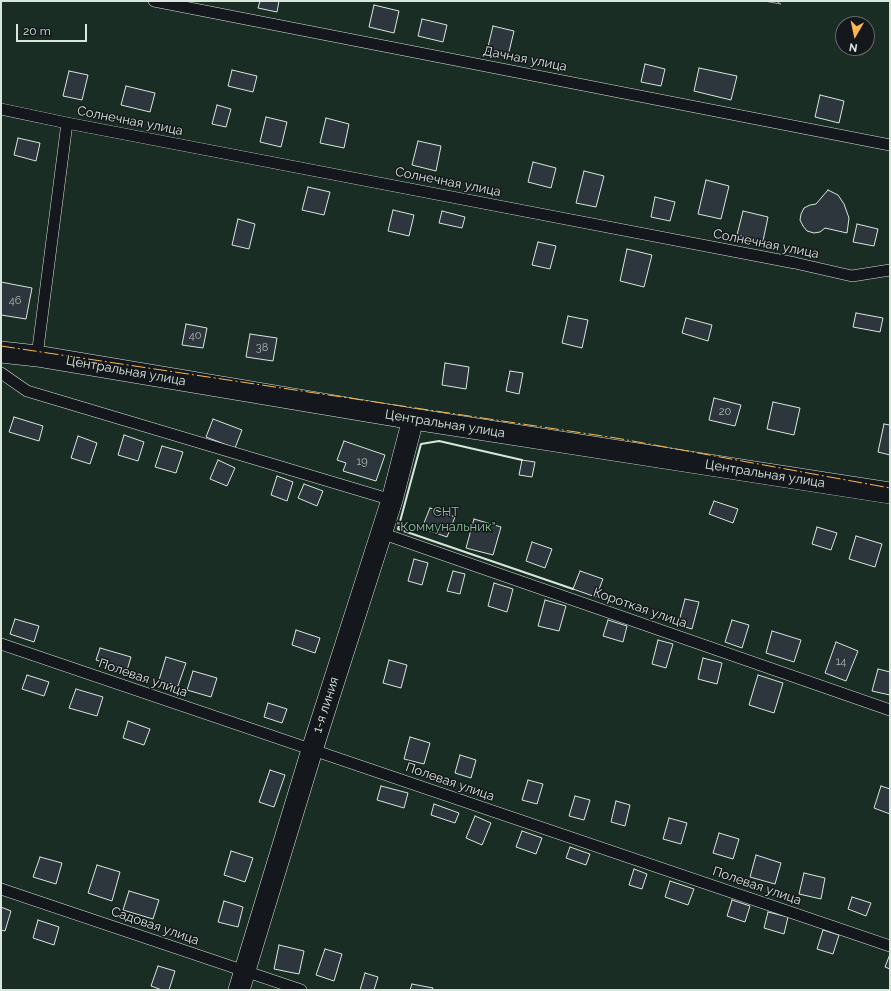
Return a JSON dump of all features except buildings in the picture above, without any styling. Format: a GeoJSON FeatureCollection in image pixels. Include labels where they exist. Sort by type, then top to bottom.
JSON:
{"type":"FeatureCollection","features":[{"type":"Feature","properties":{"kind":"street","name":"Центральная улица"},"geometry":{"type":"LineString","coordinates":[[1,352],[37,356],[413,419],[890,493]]}},
{"type":"Feature","properties":{"kind":"street","name":"1-я линия"},"geometry":{"type":"LineString","coordinates":[[242,981],[312,750],[392,500],[413,419]]}},
{"type":"Feature","properties":{"kind":"lane","name":"Дачная улица"},"geometry":{"type":"LineString","coordinates":[[154,1],[890,145]]}},
{"type":"Feature","properties":{"kind":"lane","name":"Солнечная улица"},"geometry":{"type":"LineString","coordinates":[[1,109],[779,260],[852,276],[890,270]]}},
{"type":"Feature","properties":{"kind":"lane"},"geometry":{"type":"LineString","coordinates":[[37,356],[67,123]]}},
{"type":"Feature","properties":{"kind":"lane"},"geometry":{"type":"LineString","coordinates":[[1,373],[27,391],[392,500]]}},
{"type":"Feature","properties":{"kind":"lane","name":"Короткая улица"},"geometry":{"type":"LineString","coordinates":[[381,533],[890,710]]}},
{"type":"Feature","properties":{"kind":"lane","name":"Полевая улица"},"geometry":{"type":"LineString","coordinates":[[1,644],[890,946]]}},
{"type":"Feature","properties":{"kind":"lane","name":"Садовая улица"},"geometry":{"type":"LineString","coordinates":[[1,889],[242,981],[301,990]]}},
{"type":"Feature","properties":{"kind":"green space","name":"СНТ \"Коммунальник\""},"geometry":{"type":"Polygon","coordinates":[[[1,1],[764,1],[781,4],[776,1],[890,1],[890,990],[1,990],[1,1]]]}},
{"type":"Feature","properties":{"kind":"wall"},"geometry":{"type":"LineString","coordinates":[[522,460],[439,441],[421,444],[398,529],[573,589]]}},
{"type":"Feature","properties":{"kind":"power"},"geometry":{"type":"LineString","coordinates":[[1,346],[616,438],[890,488]]}}]}
